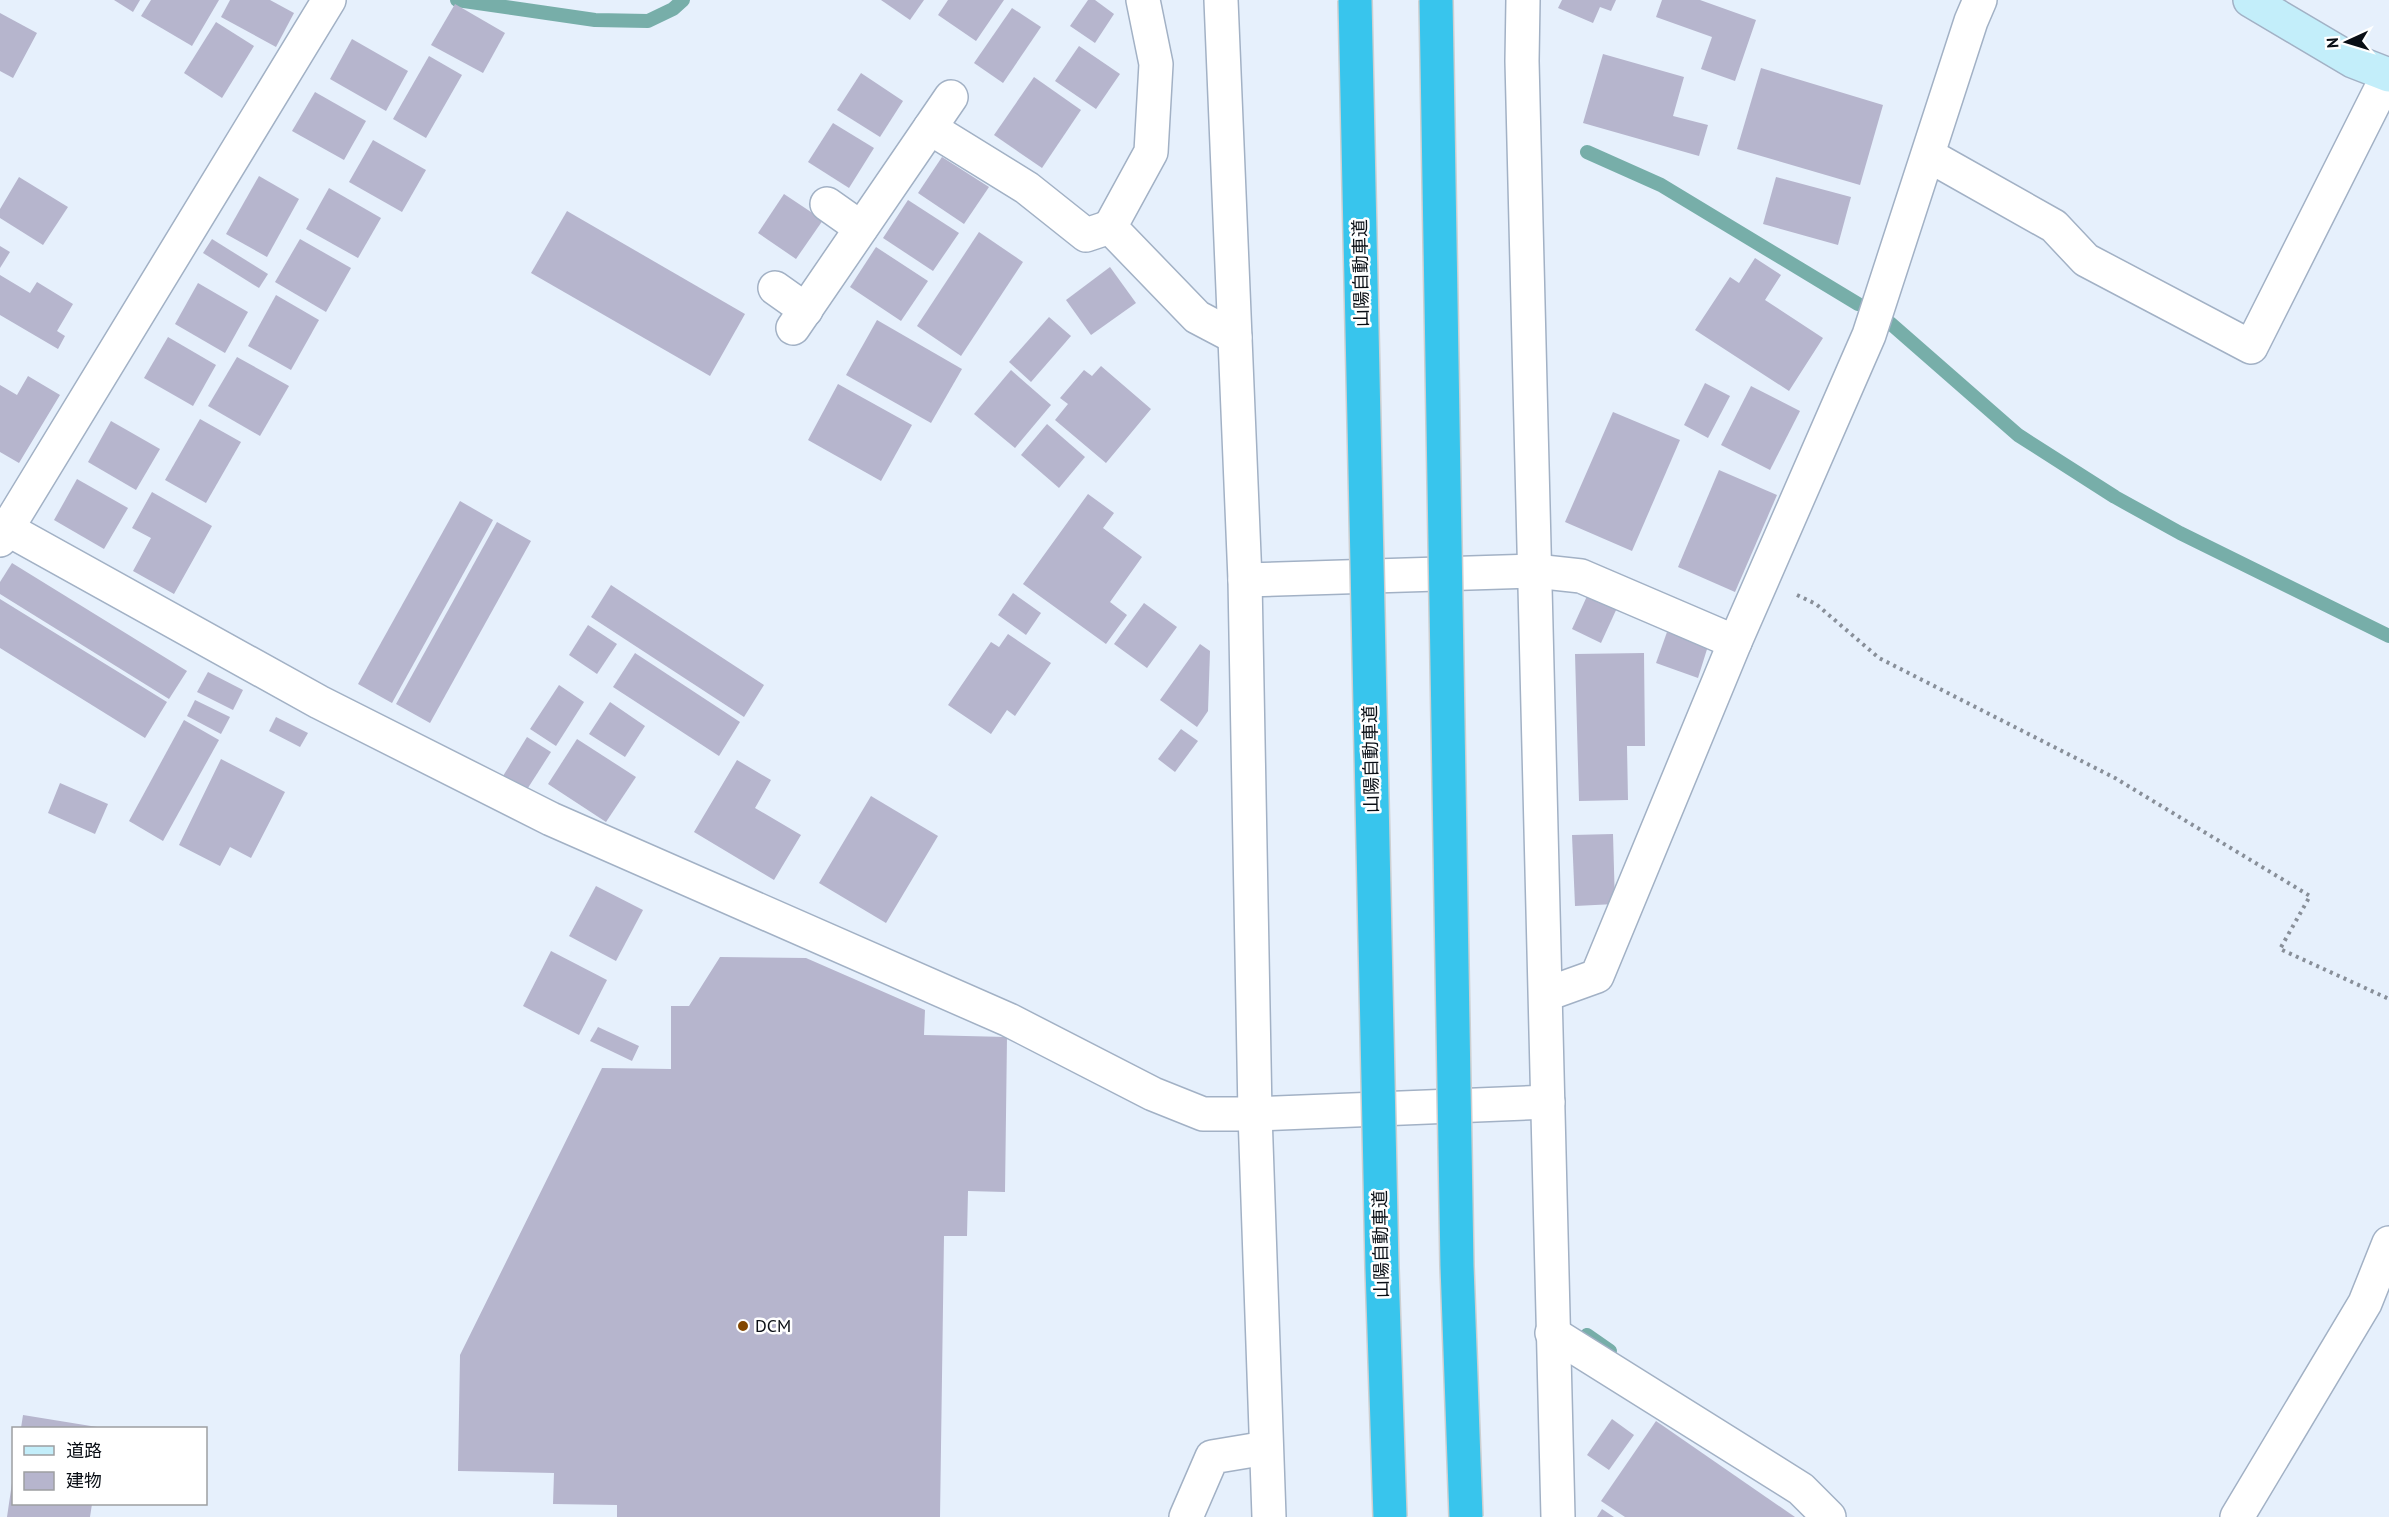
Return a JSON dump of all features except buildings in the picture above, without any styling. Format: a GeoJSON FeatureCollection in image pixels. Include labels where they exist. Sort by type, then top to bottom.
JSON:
{"type":"FeatureCollection","features":[{"type":"Feature","properties":{"kind":"highway","name":"山陽自動車道"},"geometry":{"type":"LineString","coordinates":[[1355,0],[1381,1244],[1390,1517]]}},
{"type":"Feature","properties":{"kind":"highway"},"geometry":{"type":"LineString","coordinates":[[1436,0],[1457,1266],[1466,1517]]}},
{"type":"Feature","properties":{"kind":"main road"},"geometry":{"type":"LineString","coordinates":[[2250,0],[2353,62],[2389,75]]}},
{"type":"Feature","properties":{"kind":"street"},"geometry":{"type":"LineString","coordinates":[[329,0],[2,532],[319,702],[550,819],[1009,1020],[1153,1094],[1203,1114],[1255,1114],[1548,1102]]}},
{"type":"Feature","properties":{"kind":"street"},"geometry":{"type":"LineString","coordinates":[[930,128],[1027,188],[1086,235],[1110,227],[1151,152],[1156,64],[1143,0]]}},
{"type":"Feature","properties":{"kind":"street"},"geometry":{"type":"LineString","coordinates":[[1221,0],[1245,580],[1255,1114],[1269,1517]]}},
{"type":"Feature","properties":{"kind":"street"},"geometry":{"type":"LineString","coordinates":[[1523,0],[1522,61],[1558,1517]]}},
{"type":"Feature","properties":{"kind":"street"},"geometry":{"type":"LineString","coordinates":[[1546,994],[1597,976],[1735,642],[1869,335],[1971,21],[1980,0]]}},
{"type":"Feature","properties":{"kind":"street"},"geometry":{"type":"LineString","coordinates":[[1928,155],[2054,226],[2086,260],[2251,347],[2389,75]]}},
{"type":"Feature","properties":{"kind":"street"},"geometry":{"type":"LineString","coordinates":[[775,288],[800,319],[951,97]]}},
{"type":"Feature","properties":{"kind":"street"},"geometry":{"type":"LineString","coordinates":[[827,204],[861,228]]}},
{"type":"Feature","properties":{"kind":"street"},"geometry":{"type":"LineString","coordinates":[[1110,227],[1197,317],[1235,337]]}},
{"type":"Feature","properties":{"kind":"street"},"geometry":{"type":"LineString","coordinates":[[1245,580],[1535,571],[1581,576],[1735,642]]}},
{"type":"Feature","properties":{"kind":"street"},"geometry":{"type":"LineString","coordinates":[[2237,1517],[2365,1303],[2389,1243]]}},
{"type":"Feature","properties":{"kind":"street"},"geometry":{"type":"LineString","coordinates":[[1552,1333],[1800,1489],[1828,1517]]}},
{"type":"Feature","properties":{"kind":"street"},"geometry":{"type":"LineString","coordinates":[[1186,1517],[1212,1457],[1266,1448]]}},
{"type":"Feature","properties":{"kind":"path"},"geometry":{"type":"LineString","coordinates":[[1762,579],[1816,604],[1879,658],[2115,778],[2310,896],[2280,949],[2389,999]]}},
{"type":"Feature","properties":{"kind":"waterway"},"geometry":{"type":"LineString","coordinates":[[457,0],[595,20],[648,21],[673,9],[683,0]]}},
{"type":"Feature","properties":{"kind":"waterway"},"geometry":{"type":"LineString","coordinates":[[1587,152],[1661,185],[1858,304]]}},
{"type":"Feature","properties":{"kind":"waterway"},"geometry":{"type":"LineString","coordinates":[[1890,323],[2018,435],[2115,497],[2180,533],[2389,636]]}},
{"type":"Feature","properties":{"kind":"waterway"},"geometry":{"type":"LineString","coordinates":[[1587,1335],[1610,1351]]}},
{"type":"Feature","properties":{"kind":"place","name":"DCM"},"geometry":{"type":"Point","coordinates":[743,1326]}}]}
